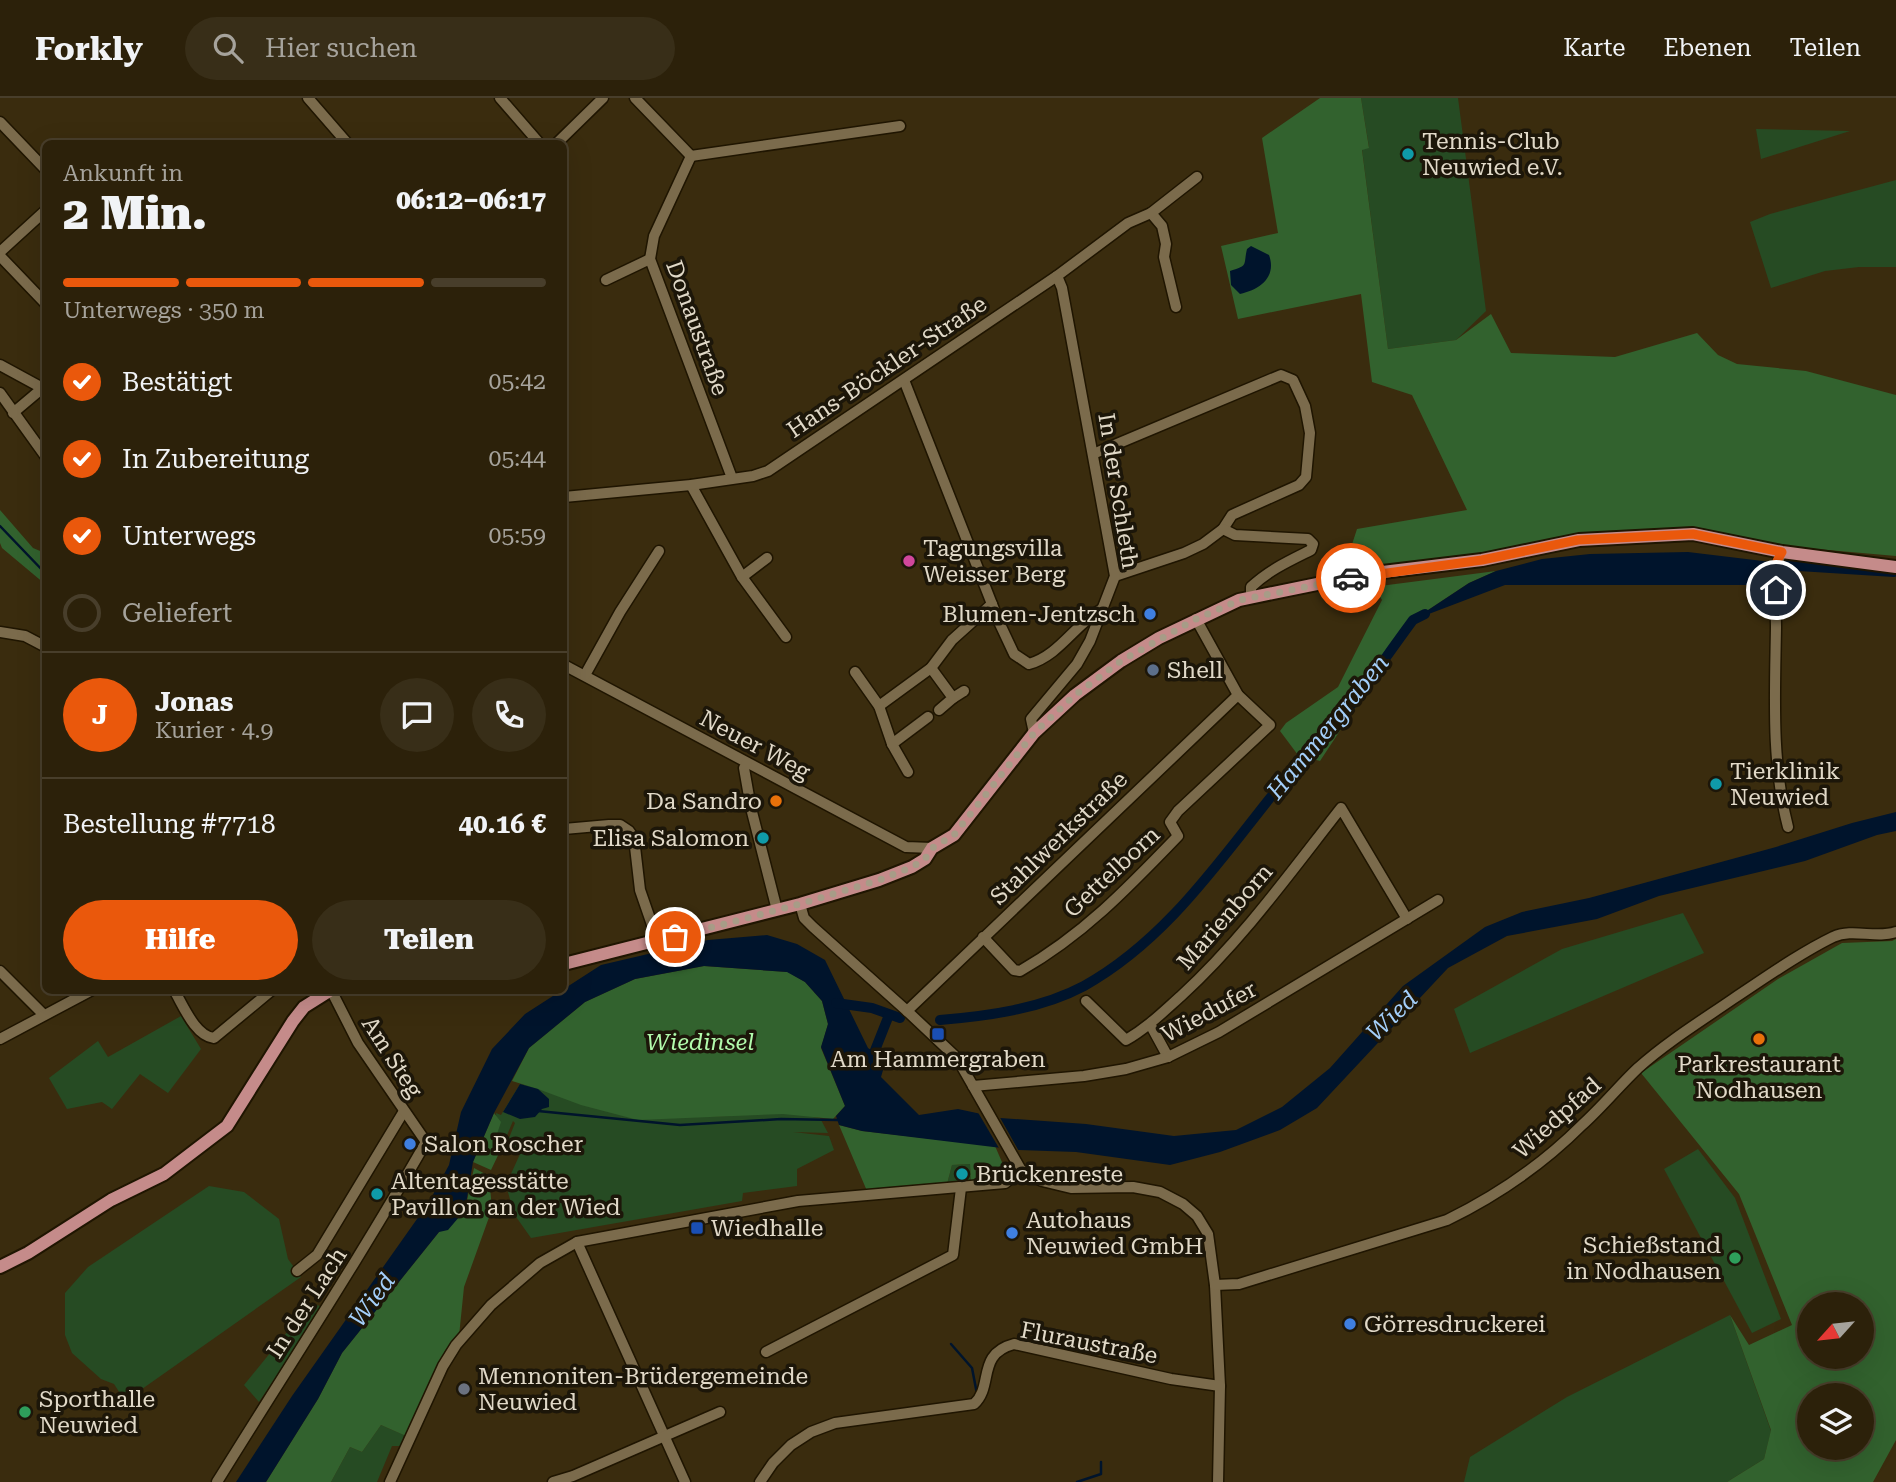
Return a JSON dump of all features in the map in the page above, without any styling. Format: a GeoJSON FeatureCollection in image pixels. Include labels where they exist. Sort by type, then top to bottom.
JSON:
{"type":"FeatureCollection","features":[{"type":"Feature","properties":{"kind":"main road"},"geometry":{"type":"LineString","coordinates":[[567,963],[800,904],[897,874],[925,859],[932,848],[954,835],[1034,733],[1075,695],[1121,661],[1196,619],[1251,597],[1366,574],[1482,560],[1578,540],[1693,534],[1782,552],[1896,567]]}},
{"type":"Feature","properties":{"kind":"main road"},"geometry":{"type":"LineString","coordinates":[[0,1267],[28,1253],[111,1200],[164,1174],[227,1126],[293,1021],[304,1007],[325,994]]}},
{"type":"Feature","properties":{"kind":"street"},"geometry":{"type":"LineString","coordinates":[[308,98],[345,140]]}},
{"type":"Feature","properties":{"kind":"street"},"geometry":{"type":"LineString","coordinates":[[499,98],[537,140]]}},
{"type":"Feature","properties":{"kind":"street"},"geometry":{"type":"LineString","coordinates":[[560,140],[603,98]]}},
{"type":"Feature","properties":{"kind":"street"},"geometry":{"type":"LineString","coordinates":[[635,98],[691,156],[900,126]]}},
{"type":"Feature","properties":{"kind":"street"},"geometry":{"type":"LineString","coordinates":[[0,122],[42,166]]}},
{"type":"Feature","properties":{"kind":"street","name":"Donaustraße"},"geometry":{"type":"LineString","coordinates":[[691,156],[654,236],[650,258],[733,478]]}},
{"type":"Feature","properties":{"kind":"street","name":"Hans-Böckler-Straße"},"geometry":{"type":"LineString","coordinates":[[567,497],[691,485],[768,471],[1057,276],[1128,223],[1151,213],[1197,177]]}},
{"type":"Feature","properties":{"kind":"street"},"geometry":{"type":"LineString","coordinates":[[1151,213],[1162,226],[1166,244],[1164,257],[1176,307]]}},
{"type":"Feature","properties":{"kind":"street"},"geometry":{"type":"LineString","coordinates":[[42,214],[0,254],[42,300]]}},
{"type":"Feature","properties":{"kind":"street"},"geometry":{"type":"LineString","coordinates":[[606,280],[650,258]]}},
{"type":"Feature","properties":{"kind":"street","name":"In der Schleth"},"geometry":{"type":"LineString","coordinates":[[1034,733],[1031,719],[1077,664],[1090,641],[1115,576],[1062,288],[1057,276]]}},
{"type":"Feature","properties":{"kind":"street"},"geometry":{"type":"LineString","coordinates":[[0,365],[42,387]]}},
{"type":"Feature","properties":{"kind":"street"},"geometry":{"type":"LineString","coordinates":[[1093,454],[1282,375],[1293,380],[1305,406],[1310,433],[1307,477],[1299,485],[1232,514],[1223,528],[1203,544],[1115,576]]}},
{"type":"Feature","properties":{"kind":"street"},"geometry":{"type":"LineString","coordinates":[[904,380],[1014,654],[1029,664],[1044,657],[1102,609]]}},
{"type":"Feature","properties":{"kind":"street"},"geometry":{"type":"LineString","coordinates":[[13,413],[42,390]]}},
{"type":"Feature","properties":{"kind":"street"},"geometry":{"type":"LineString","coordinates":[[0,393],[42,452]]}},
{"type":"Feature","properties":{"kind":"street"},"geometry":{"type":"LineString","coordinates":[[691,485],[742,577],[786,637]]}},
{"type":"Feature","properties":{"kind":"street"},"geometry":{"type":"LineString","coordinates":[[1223,528],[1235,535],[1308,539],[1313,544],[1311,550],[1273,568],[1260,579],[1251,587],[1251,597]]}},
{"type":"Feature","properties":{"kind":"street"},"geometry":{"type":"LineString","coordinates":[[585,675],[620,612],[659,551]]}},
{"type":"Feature","properties":{"kind":"street"},"geometry":{"type":"LineString","coordinates":[[1782,552],[1777,561],[1775,749],[1788,827]]}},
{"type":"Feature","properties":{"kind":"street"},"geometry":{"type":"LineString","coordinates":[[742,577],[766,558]]}},
{"type":"Feature","properties":{"kind":"street"},"geometry":{"type":"LineString","coordinates":[[879,706],[931,668],[951,640],[992,604]]}},
{"type":"Feature","properties":{"kind":"street"},"geometry":{"type":"LineString","coordinates":[[1196,619],[1238,695]]}},
{"type":"Feature","properties":{"kind":"street"},"geometry":{"type":"LineString","coordinates":[[0,632],[25,636],[42,646]]}},
{"type":"Feature","properties":{"kind":"street","name":"Neuer Weg"},"geometry":{"type":"LineString","coordinates":[[567,666],[906,847],[932,848]]}},
{"type":"Feature","properties":{"kind":"street"},"geometry":{"type":"LineString","coordinates":[[931,668],[953,698]]}},
{"type":"Feature","properties":{"kind":"street"},"geometry":{"type":"LineString","coordinates":[[855,672],[879,706],[892,744],[908,772]]}},
{"type":"Feature","properties":{"kind":"street"},"geometry":{"type":"LineString","coordinates":[[939,710],[964,691]]}},
{"type":"Feature","properties":{"kind":"street","name":"Gettelborn"},"geometry":{"type":"LineString","coordinates":[[983,937],[1014,970],[1020,971],[1054,951],[1118,900],[1178,836],[1170,822],[1178,811],[1270,725],[1238,695]]}},
{"type":"Feature","properties":{"kind":"street","name":"Stahlwerkstraße"},"geometry":{"type":"LineString","coordinates":[[908,1011],[1238,695]]}},
{"type":"Feature","properties":{"kind":"street"},"geometry":{"type":"LineString","coordinates":[[892,744],[928,717]]}},
{"type":"Feature","properties":{"kind":"street"},"geometry":{"type":"LineString","coordinates":[[747,763],[744,768],[751,808],[777,910]]}},
{"type":"Feature","properties":{"kind":"street","name":"Marienborn"},"geometry":{"type":"LineString","coordinates":[[1086,1001],[1126,1040],[1150,1024],[1214,965],[1247,928],[1341,808],[1407,919]]}},
{"type":"Feature","properties":{"kind":"street"},"geometry":{"type":"LineString","coordinates":[[567,829],[620,825],[629,831],[634,838],[640,890],[658,942]]}},
{"type":"Feature","properties":{"kind":"street","name":"Wiedufer"},"geometry":{"type":"LineString","coordinates":[[973,1086],[1084,1076],[1126,1069],[1168,1057],[1219,1032],[1438,900]]}},
{"type":"Feature","properties":{"kind":"street"},"geometry":{"type":"LineString","coordinates":[[800,904],[804,918],[813,927],[957,1058],[1021,1170],[1042,1181],[1071,1188],[1133,1187],[1160,1192],[1175,1199],[1197,1216],[1208,1234],[1215,1285],[1220,1386],[1218,1482]]}},
{"type":"Feature","properties":{"kind":"street","name":"Wiedpfad"},"geometry":{"type":"LineString","coordinates":[[1215,1285],[1239,1284],[1447,1220],[1468,1210],[1528,1171],[1571,1136],[1639,1067],[1686,1031],[1776,971],[1835,936],[1886,935],[1896,932]]}},
{"type":"Feature","properties":{"kind":"street"},"geometry":{"type":"LineString","coordinates":[[0,971],[44,1015]]}},
{"type":"Feature","properties":{"kind":"street"},"geometry":{"type":"LineString","coordinates":[[0,1039],[84,994]]}},
{"type":"Feature","properties":{"kind":"street"},"geometry":{"type":"LineString","coordinates":[[177,994],[201,1032],[214,1038],[266,994]]}},
{"type":"Feature","properties":{"kind":"street","name":"Am Steg"},"geometry":{"type":"LineString","coordinates":[[333,994],[358,1043],[426,1142]]}},
{"type":"Feature","properties":{"kind":"street"},"geometry":{"type":"LineString","coordinates":[[1150,1024],[1168,1057]]}},
{"type":"Feature","properties":{"kind":"street"},"geometry":{"type":"LineString","coordinates":[[297,1271],[317,1255],[404,1111]]}},
{"type":"Feature","properties":{"kind":"street","name":"In der Lach"},"geometry":{"type":"LineString","coordinates":[[217,1482],[351,1271],[426,1142]]}},
{"type":"Feature","properties":{"kind":"street"},"geometry":{"type":"LineString","coordinates":[[390,1482],[432,1389],[456,1345],[491,1305],[530,1271],[577,1242],[798,1201],[1005,1182],[1021,1170]]}},
{"type":"Feature","properties":{"kind":"street"},"geometry":{"type":"LineString","coordinates":[[766,1352],[953,1255],[961,1188]]}},
{"type":"Feature","properties":{"kind":"street"},"geometry":{"type":"LineString","coordinates":[[577,1242],[685,1482]]}},
{"type":"Feature","properties":{"kind":"street","name":"Fluraustraße"},"geometry":{"type":"LineString","coordinates":[[760,1482],[773,1463],[791,1445],[810,1432],[835,1423],[974,1404],[979,1399],[985,1373],[992,1358],[1001,1347],[1014,1344],[1171,1379],[1220,1386]]}},
{"type":"Feature","properties":{"kind":"street"},"geometry":{"type":"LineString","coordinates":[[553,1482],[574,1479],[720,1412]]}},
{"type":"Feature","properties":{"kind":"green space"},"geometry":{"type":"Polygon","coordinates":[[[1320,98],[1361,98],[1369,148],[1362,150],[1388,349],[1456,340],[1491,314],[1511,353],[1615,357],[1697,333],[1718,355],[1737,364],[1806,371],[1896,395],[1896,556],[1782,546],[1693,528],[1577,535],[1481,553],[1343,572],[1357,529],[1467,510],[1412,395],[1372,382],[1361,294],[1238,319],[1221,246],[1278,233],[1262,138],[1320,98]]]}},
{"type":"Feature","properties":{"kind":"green space"},"geometry":{"type":"Polygon","coordinates":[[[1361,98],[1458,98],[1486,311],[1456,340],[1388,349],[1362,149],[1369,147],[1361,98]]]}},
{"type":"Feature","properties":{"kind":"green space"},"geometry":{"type":"Polygon","coordinates":[[[1756,129],[1850,131],[1761,159],[1756,129]]]}},
{"type":"Feature","properties":{"kind":"green space"},"geometry":{"type":"Polygon","coordinates":[[[1896,180],[1896,267],[1825,271],[1771,288],[1750,222],[1770,214],[1896,180]]]}},
{"type":"Feature","properties":{"kind":"green space"},"geometry":{"type":"Polygon","coordinates":[[[0,510],[33,548],[42,552],[42,581],[2,548],[0,510]]]}},
{"type":"Feature","properties":{"kind":"green space"},"geometry":{"type":"Polygon","coordinates":[[[1496,571],[1469,583],[1413,620],[1320,761],[1298,755],[1280,731],[1286,723],[1338,687],[1382,600],[1376,590],[1380,586],[1496,571]]]}},
{"type":"Feature","properties":{"kind":"green space"},"geometry":{"type":"Polygon","coordinates":[[[1683,913],[1704,953],[1470,1053],[1454,1009],[1562,949],[1683,913]]]}},
{"type":"Feature","properties":{"kind":"green space"},"geometry":{"type":"Polygon","coordinates":[[[1896,939],[1896,1440],[1873,1482],[1727,1482],[1764,1459],[1771,1430],[1730,1315],[1749,1345],[1792,1325],[1739,1194],[1641,1073],[1778,979],[1842,943],[1896,939]]]}},
{"type":"Feature","properties":{"kind":"green space","name":"Wiedinsel"},"geometry":{"type":"Polygon","coordinates":[[[704,966],[788,972],[805,982],[822,1001],[828,1024],[821,1048],[845,1106],[833,1119],[783,1114],[638,1120],[581,1105],[512,1081],[529,1048],[585,1002],[635,979],[704,966]]]}},
{"type":"Feature","properties":{"kind":"green space"},"geometry":{"type":"Polygon","coordinates":[[[181,1016],[201,1049],[168,1093],[140,1074],[112,1109],[102,1102],[67,1109],[49,1078],[98,1041],[108,1057],[181,1016]]]}},
{"type":"Feature","properties":{"kind":"green space"},"geometry":{"type":"Polygon","coordinates":[[[741,1066],[813,1117],[820,1118],[828,1133],[793,1132],[829,1136],[834,1150],[797,1169],[797,1186],[743,1193],[742,1201],[531,1238],[514,1214],[506,1185],[520,1154],[543,1147],[505,1148],[515,1123],[513,1121],[502,1147],[497,1134],[496,1113],[501,1115],[520,1084],[686,1117],[731,1116],[741,1066]]]}},
{"type":"Feature","properties":{"kind":"green space"},"geometry":{"type":"Polygon","coordinates":[[[494,1113],[501,1122],[497,1134],[502,1147],[491,1170],[473,1162],[494,1113]]]}},
{"type":"Feature","properties":{"kind":"green space"},"geometry":{"type":"Polygon","coordinates":[[[839,1125],[862,1131],[995,1146],[1005,1169],[999,1180],[971,1182],[970,1164],[952,1165],[947,1184],[867,1191],[839,1125]]]}},
{"type":"Feature","properties":{"kind":"green space","name":"Schießstand in Nodhausen"},"geometry":{"type":"Polygon","coordinates":[[[1698,1149],[1735,1198],[1781,1319],[1752,1333],[1664,1169],[1698,1149]]]}},
{"type":"Feature","properties":{"kind":"green space"},"geometry":{"type":"Polygon","coordinates":[[[970,1164],[971,1182],[947,1184],[952,1165],[970,1164]]]}},
{"type":"Feature","properties":{"kind":"green space"},"geometry":{"type":"Polygon","coordinates":[[[474,1168],[489,1176],[492,1209],[464,1287],[459,1336],[446,1349],[406,1436],[381,1425],[362,1452],[350,1447],[331,1482],[266,1482],[318,1399],[342,1353],[439,1232],[465,1210],[474,1168]]]}},
{"type":"Feature","properties":{"kind":"green space"},"geometry":{"type":"Polygon","coordinates":[[[209,1186],[244,1192],[279,1219],[288,1259],[301,1277],[125,1401],[114,1384],[101,1379],[72,1353],[65,1335],[65,1293],[88,1267],[209,1186]]]}},
{"type":"Feature","properties":{"kind":"green space"},"geometry":{"type":"Polygon","coordinates":[[[318,1305],[322,1308],[259,1402],[244,1385],[297,1320],[318,1305]]]}},
{"type":"Feature","properties":{"kind":"green space"},"geometry":{"type":"Polygon","coordinates":[[[1730,1315],[1771,1431],[1764,1459],[1727,1482],[1464,1482],[1470,1457],[1567,1397],[1730,1315]]]}},
{"type":"Feature","properties":{"kind":"green space"},"geometry":{"type":"Polygon","coordinates":[[[381,1425],[404,1435],[401,1446],[392,1446],[377,1482],[331,1482],[350,1447],[362,1452],[381,1425]]]}},
{"type":"Feature","properties":{"kind":"water"},"geometry":{"type":"Polygon","coordinates":[[[1251,246],[1269,255],[1271,270],[1260,286],[1240,294],[1231,285],[1230,271],[1243,266],[1247,249],[1251,246]]]}},
{"type":"Feature","properties":{"kind":"water","name":"Hammergraben"},"geometry":{"type":"Polygon","coordinates":[[[1688,552],[1771,562],[1771,585],[1505,585],[1413,620],[1469,583],[1496,571],[1542,559],[1590,554],[1688,552]]]}},
{"type":"Feature","properties":{"kind":"water"},"geometry":{"type":"Polygon","coordinates":[[[1896,812],[1896,831],[1877,835],[1805,861],[1659,896],[1597,919],[1507,936],[1448,968],[1317,1108],[1280,1130],[1220,1152],[1170,1165],[1076,1152],[1019,1150],[862,1131],[839,1125],[836,1116],[845,1106],[821,1047],[828,1024],[822,1001],[805,982],[787,972],[704,966],[635,979],[585,1002],[529,1048],[494,1113],[473,1162],[465,1210],[448,1230],[439,1232],[342,1353],[318,1399],[266,1482],[236,1482],[292,1396],[429,1202],[449,1165],[461,1112],[492,1049],[525,1014],[556,994],[567,994],[567,987],[601,965],[708,940],[767,935],[797,944],[825,960],[868,1048],[886,1060],[881,1077],[919,1115],[958,1109],[1000,1118],[1086,1124],[1174,1136],[1236,1130],[1282,1107],[1330,1068],[1403,986],[1485,927],[1522,912],[1589,898],[1776,847],[1896,812]]]}},
{"type":"Feature","properties":{"kind":"water"},"geometry":{"type":"Polygon","coordinates":[[[520,1084],[538,1089],[549,1099],[549,1107],[542,1109],[535,1117],[520,1119],[503,1112],[520,1084]]]}},
{"type":"Feature","properties":{"kind":"pier"},"geometry":{"type":"Polygon","coordinates":[[[976,1109],[998,1114],[1020,1153],[1000,1150],[976,1109]]]}},
{"type":"Feature","properties":{"kind":"waterway"},"geometry":{"type":"LineString","coordinates":[[0,526],[42,570]]}},
{"type":"Feature","properties":{"kind":"waterway","name":"Hammergraben"},"geometry":{"type":"LineString","coordinates":[[1783,565],[1894,572]]}},
{"type":"Feature","properties":{"kind":"waterway","name":"Hammergraben"},"geometry":{"type":"LineString","coordinates":[[940,1020],[995,1014],[1032,1006],[1067,994],[1084,986],[1139,948],[1208,876],[1270,798],[1312,754],[1355,701],[1413,620],[1425,614]]}},
{"type":"Feature","properties":{"kind":"waterway","name":"Hammergraben"},"geometry":{"type":"LineString","coordinates":[[836,1003],[872,1008],[900,1018]]}},
{"type":"Feature","properties":{"kind":"waterway"},"geometry":{"type":"LineString","coordinates":[[870,1063],[889,1015]]}},
{"type":"Feature","properties":{"kind":"waterway","name":"Wied"},"geometry":{"type":"LineString","coordinates":[[538,1111],[680,1125],[781,1119],[838,1120]]}},
{"type":"Feature","properties":{"kind":"waterway"},"geometry":{"type":"LineString","coordinates":[[951,1344],[972,1368],[977,1394]]}},
{"type":"Feature","properties":{"kind":"waterway"},"geometry":{"type":"LineString","coordinates":[[1077,1482],[1101,1474],[1101,1462]]}},
{"type":"Feature","properties":{"kind":"way so far"},"geometry":{"type":"LineString","coordinates":[[675,937],[800,904],[912,867],[925,859],[932,848],[954,835],[1034,733],[1075,695],[1121,661],[1196,619],[1240,600],[1351,578]]}},
{"type":"Feature","properties":{"kind":"place","name":"Tennis-Club Neuwied e.V."},"geometry":{"type":"Point","coordinates":[1408,154]}},
{"type":"Feature","properties":{"kind":"place","name":"Tagungsvilla Weisser Berg"},"geometry":{"type":"Point","coordinates":[909,561]}},
{"type":"Feature","properties":{"kind":"place","name":"Blumen-Jentzsch"},"geometry":{"type":"Point","coordinates":[1150,614]}},
{"type":"Feature","properties":{"kind":"place","name":"Shell"},"geometry":{"type":"Point","coordinates":[1153,670]}},
{"type":"Feature","properties":{"kind":"place","name":"Tierklinik Neuwied"},"geometry":{"type":"Point","coordinates":[1716,784]}},
{"type":"Feature","properties":{"kind":"place","name":"Da Sandro"},"geometry":{"type":"Point","coordinates":[776,801]}},
{"type":"Feature","properties":{"kind":"place","name":"Elisa Salomon"},"geometry":{"type":"Point","coordinates":[763,838]}},
{"type":"Feature","properties":{"kind":"place","name":"Am Hammergraben"},"geometry":{"type":"Point","coordinates":[938,1034]}},
{"type":"Feature","properties":{"kind":"place","name":"Parkrestaurant Nodhausen"},"geometry":{"type":"Point","coordinates":[1759,1039]}},
{"type":"Feature","properties":{"kind":"place","name":"Salon Roscher"},"geometry":{"type":"Point","coordinates":[410,1144]}},
{"type":"Feature","properties":{"kind":"place","name":"Brückenreste"},"geometry":{"type":"Point","coordinates":[962,1174]}},
{"type":"Feature","properties":{"kind":"place","name":"Altentagesstätte Pavillon an der Wied"},"geometry":{"type":"Point","coordinates":[377,1194]}},
{"type":"Feature","properties":{"kind":"place","name":"Wiedhalle"},"geometry":{"type":"Point","coordinates":[697,1228]}},
{"type":"Feature","properties":{"kind":"place","name":"Autohaus Neuwied GmbH"},"geometry":{"type":"Point","coordinates":[1012,1233]}},
{"type":"Feature","properties":{"kind":"place","name":"Schießstand in Nodhausen"},"geometry":{"type":"Point","coordinates":[1735,1258]}},
{"type":"Feature","properties":{"kind":"place","name":"Görresdruckerei"},"geometry":{"type":"Point","coordinates":[1350,1324]}},
{"type":"Feature","properties":{"kind":"place","name":"Mennoniten-Brüdergemeinde Neuwied"},"geometry":{"type":"Point","coordinates":[464,1389]}},
{"type":"Feature","properties":{"kind":"place","name":"Sporthalle Neuwied"},"geometry":{"type":"Point","coordinates":[25,1412]}},
{"type":"Feature","properties":{"kind":"route"},"geometry":{"type":"LineString","coordinates":[[1351,578],[1482,560],[1578,540],[1693,534],[1782,552],[1777,561],[1776,590]]}}]}
